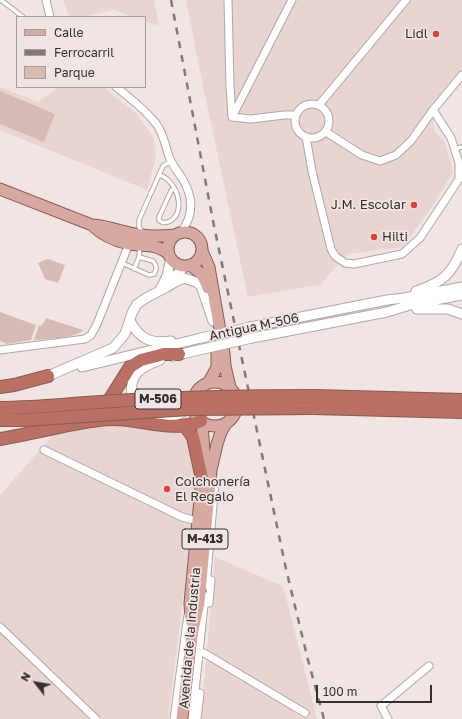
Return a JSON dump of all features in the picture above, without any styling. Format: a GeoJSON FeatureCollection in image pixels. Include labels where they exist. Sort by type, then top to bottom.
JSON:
{"type":"FeatureCollection","features":[{"type":"Feature","properties":{"kind":"highway"},"geometry":{"type":"LineString","coordinates":[[93,421],[100,414],[130,367],[141,360],[164,354],[179,354]]}},
{"type":"Feature","properties":{"kind":"highway"},"geometry":{"type":"LineString","coordinates":[[0,387],[48,376]]}},
{"type":"Feature","properties":{"kind":"highway","name":"M-506"},"geometry":{"type":"LineString","coordinates":[[0,408],[25,408],[114,401],[191,398],[316,396],[462,400]]}},
{"type":"Feature","properties":{"kind":"highway","name":"M-506"},"geometry":{"type":"LineString","coordinates":[[0,420],[24,420],[189,409],[314,408],[462,412]]}},
{"type":"Feature","properties":{"kind":"highway"},"geometry":{"type":"LineString","coordinates":[[0,439],[93,421],[114,419],[139,423],[185,426],[202,422]]}},
{"type":"Feature","properties":{"kind":"highway"},"geometry":{"type":"LineString","coordinates":[[185,426],[193,438],[202,479]]}},
{"type":"Feature","properties":{"kind":"main road"},"geometry":{"type":"LineString","coordinates":[[0,189],[92,226],[101,233],[138,239],[156,246],[169,255],[177,264],[188,266],[198,271],[206,280],[218,353],[217,367],[209,382]]}},
{"type":"Feature","properties":{"kind":"main road","name":"M-413"},"geometry":{"type":"LineString","coordinates":[[178,233],[190,232],[197,236],[202,243],[202,251],[209,267],[224,352],[225,366],[230,387],[235,392],[237,400],[237,408],[232,418],[226,423],[221,432],[211,470],[199,603],[192,634]]}},
{"type":"Feature","properties":{"kind":"main road"},"geometry":{"type":"LineString","coordinates":[[138,239],[178,233]]}},
{"type":"Feature","properties":{"kind":"main road"},"geometry":{"type":"LineString","coordinates":[[169,255],[169,243],[178,233]]}},
{"type":"Feature","properties":{"kind":"main road"},"geometry":{"type":"LineString","coordinates":[[188,266],[198,260],[202,251]]}},
{"type":"Feature","properties":{"kind":"main road"},"geometry":{"type":"LineString","coordinates":[[193,399],[196,392],[209,382],[217,381],[230,387]]}},
{"type":"Feature","properties":{"kind":"main road","name":"M-413"},"geometry":{"type":"LineString","coordinates":[[192,634],[190,603],[204,452],[202,422],[195,414],[193,399]]}},
{"type":"Feature","properties":{"kind":"main road"},"geometry":{"type":"LineString","coordinates":[[202,422],[214,426],[226,423]]}},
{"type":"Feature","properties":{"kind":"main road","name":"Avenida de la Industria"},"geometry":{"type":"LineString","coordinates":[[182,719],[192,634]]}},
{"type":"Feature","properties":{"kind":"street"},"geometry":{"type":"LineString","coordinates":[[46,0],[50,16]]}},
{"type":"Feature","properties":{"kind":"street"},"geometry":{"type":"LineString","coordinates":[[228,0],[232,117]]}},
{"type":"Feature","properties":{"kind":"street"},"geometry":{"type":"LineString","coordinates":[[232,117],[292,0]]}},
{"type":"Feature","properties":{"kind":"street"},"geometry":{"type":"LineString","coordinates":[[319,105],[406,0]]}},
{"type":"Feature","properties":{"kind":"street"},"geometry":{"type":"LineString","coordinates":[[326,132],[362,155],[380,161],[396,155],[411,141],[433,110],[462,75]]}},
{"type":"Feature","properties":{"kind":"street"},"geometry":{"type":"LineString","coordinates":[[117,88],[133,100],[154,120],[171,161],[183,179],[190,194],[192,207],[190,219],[178,233]]}},
{"type":"Feature","properties":{"kind":"street"},"geometry":{"type":"LineString","coordinates":[[306,138],[317,138],[326,132],[328,128],[329,117],[327,112],[319,105],[308,105],[297,112],[296,126],[298,131],[306,138],[312,171],[331,249],[335,256],[345,263],[354,264],[402,254],[420,238],[459,179],[460,163],[451,138],[433,110]]}},
{"type":"Feature","properties":{"kind":"street"},"geometry":{"type":"LineString","coordinates":[[232,117],[251,119],[296,115]]}},
{"type":"Feature","properties":{"kind":"street"},"geometry":{"type":"LineString","coordinates":[[0,350],[85,339],[91,335],[122,263],[138,239]]}},
{"type":"Feature","properties":{"kind":"street"},"geometry":{"type":"LineString","coordinates":[[387,300],[424,289],[442,280],[456,264],[462,249]]}},
{"type":"Feature","properties":{"kind":"street"},"geometry":{"type":"LineString","coordinates":[[164,289],[169,255]]}},
{"type":"Feature","properties":{"kind":"street"},"geometry":{"type":"LineString","coordinates":[[164,289],[175,276],[188,266]]}},
{"type":"Feature","properties":{"kind":"street"},"geometry":{"type":"LineString","coordinates":[[48,376],[113,348],[123,337],[137,304],[184,278],[196,282],[201,286],[213,321]]}},
{"type":"Feature","properties":{"kind":"street","name":"Antigua M-506"},"geometry":{"type":"LineString","coordinates":[[48,376],[94,363],[250,327],[462,287]]}},
{"type":"Feature","properties":{"kind":"street","name":"Antigua M-506"},"geometry":{"type":"LineString","coordinates":[[193,399],[180,415],[169,417],[152,414],[141,409],[134,402],[131,392],[133,381],[138,372],[148,365],[179,354],[252,338],[388,312],[410,305],[462,295]]}},
{"type":"Feature","properties":{"kind":"street"},"geometry":{"type":"LineString","coordinates":[[388,312],[427,308],[448,309],[462,314]]}},
{"type":"Feature","properties":{"kind":"street"},"geometry":{"type":"LineString","coordinates":[[130,321],[138,333],[149,340],[163,342],[201,338]]}},
{"type":"Feature","properties":{"kind":"street","name":"Avenida de la Industria"},"geometry":{"type":"LineString","coordinates":[[192,719],[209,559],[217,444]]}},
{"type":"Feature","properties":{"kind":"street"},"geometry":{"type":"LineString","coordinates":[[44,450],[182,518],[198,521]]}},
{"type":"Feature","properties":{"kind":"street","name":"Avenida de la Industria"},"geometry":{"type":"LineString","coordinates":[[197,719],[212,565],[209,559]]}},
{"type":"Feature","properties":{"kind":"street","name":"Avenida de la Industria"},"geometry":{"type":"LineString","coordinates":[[174,719],[190,603]]}},
{"type":"Feature","properties":{"kind":"street"},"geometry":{"type":"LineString","coordinates":[[0,627],[96,719]]}},
{"type":"Feature","properties":{"kind":"street"},"geometry":{"type":"LineString","coordinates":[[204,653],[305,713]]}},
{"type":"Feature","properties":{"kind":"street"},"geometry":{"type":"LineString","coordinates":[[388,719],[381,706],[430,666]]}},
{"type":"Feature","properties":{"kind":"lane"},"geometry":{"type":"LineString","coordinates":[[1,0],[22,16]]}},
{"type":"Feature","properties":{"kind":"lane"},"geometry":{"type":"LineString","coordinates":[[454,148],[462,147]]}},
{"type":"Feature","properties":{"kind":"lane"},"geometry":{"type":"LineString","coordinates":[[134,269],[139,257],[139,220],[163,166],[171,161]]}},
{"type":"Feature","properties":{"kind":"lane"},"geometry":{"type":"LineString","coordinates":[[159,175],[164,176],[174,188],[178,203],[178,210],[175,217],[164,223],[159,220],[159,217],[170,191],[174,188]]}},
{"type":"Feature","properties":{"kind":"lane"},"geometry":{"type":"LineString","coordinates":[[122,263],[149,275],[154,274],[156,265],[153,261],[139,257]]}},
{"type":"Feature","properties":{"kind":"shaded area"},"geometry":{"type":"Polygon","coordinates":[[[63,0],[154,0],[159,26],[146,21],[146,16],[131,16],[114,10],[84,16],[69,16],[63,0]]]}},
{"type":"Feature","properties":{"kind":"shaded area"},"geometry":{"type":"Polygon","coordinates":[[[186,0],[462,0],[462,82],[433,118],[434,131],[445,142],[453,172],[434,204],[403,247],[347,254],[321,284],[248,297],[186,0]]]}},
{"type":"Feature","properties":{"kind":"shaded area"},"geometry":{"type":"Polygon","coordinates":[[[0,87],[38,102],[57,88],[104,88],[136,113],[154,138],[156,156],[147,190],[0,130],[0,87]]]}},
{"type":"Feature","properties":{"kind":"shaded area"},"geometry":{"type":"Polygon","coordinates":[[[139,423],[178,432],[189,438],[195,472],[194,502],[168,719],[0,719],[0,495],[53,435],[107,425],[139,423]]]}},
{"type":"Feature","properties":{"kind":"shaded area"},"geometry":{"type":"Polygon","coordinates":[[[215,557],[283,586],[317,719],[201,719],[215,557]]]}},
{"type":"Feature","properties":{"kind":"green space"},"geometry":{"type":"Polygon","coordinates":[[[0,91],[55,114],[44,142],[0,124],[0,91]]]}},
{"type":"Feature","properties":{"kind":"green space"},"geometry":{"type":"Polygon","coordinates":[[[48,259],[65,265],[58,283],[45,279],[38,263],[48,259]]]}},
{"type":"Feature","properties":{"kind":"green space"},"geometry":{"type":"Polygon","coordinates":[[[0,312],[36,325],[31,340],[7,344],[0,341],[0,312]]]}},
{"type":"Feature","properties":{"kind":"green space"},"geometry":{"type":"Polygon","coordinates":[[[46,318],[83,330],[74,335],[53,339],[34,340],[39,325],[41,326],[44,323],[46,318]]]}},
{"type":"Feature","properties":{"kind":"railway"},"geometry":{"type":"LineString","coordinates":[[171,0],[214,226],[286,569],[324,719]]}},
{"type":"Feature","properties":{"kind":"place","name":"Lidl"},"geometry":{"type":"Point","coordinates":[436,34]}},
{"type":"Feature","properties":{"kind":"place","name":"J.M. Escolar"},"geometry":{"type":"Point","coordinates":[414,205]}},
{"type":"Feature","properties":{"kind":"place","name":"Hilti"},"geometry":{"type":"Point","coordinates":[374,237]}},
{"type":"Feature","properties":{"kind":"place","name":"Colchonería El Regalo"},"geometry":{"type":"Point","coordinates":[167,489]}}]}
